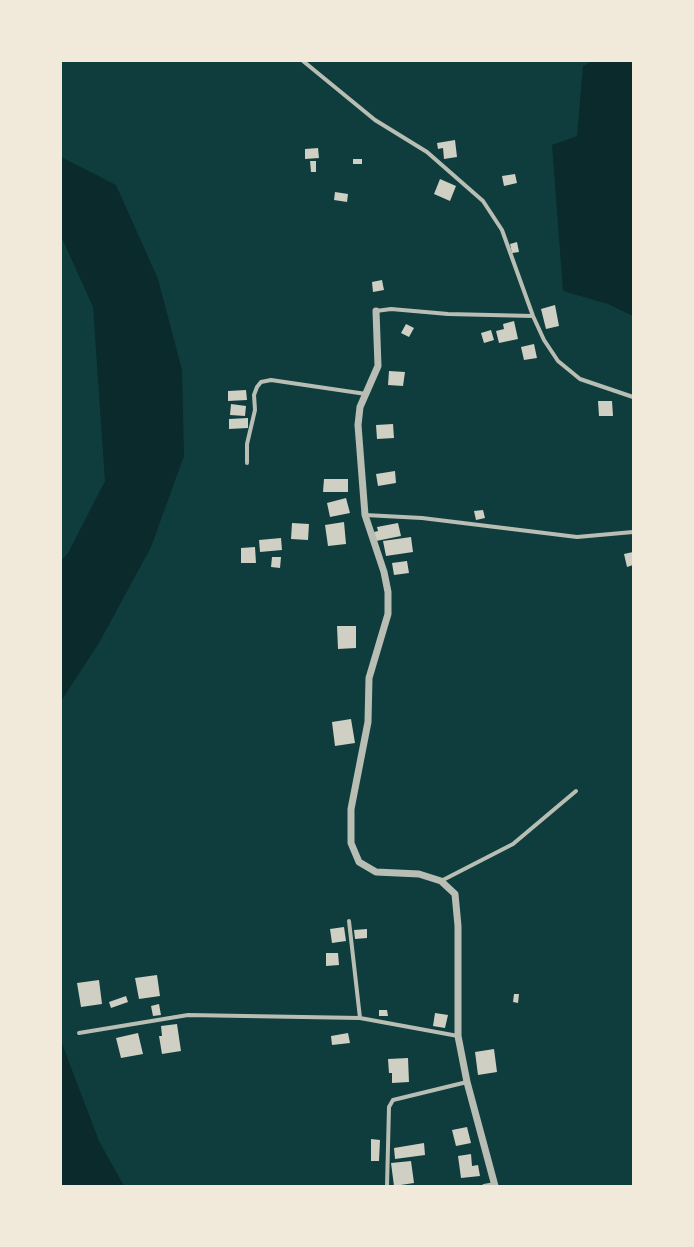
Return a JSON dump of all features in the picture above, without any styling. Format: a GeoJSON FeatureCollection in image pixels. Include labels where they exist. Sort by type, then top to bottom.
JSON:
{"type":"FeatureCollection","features":[{"type":"Feature","properties":{"kind":"street"},"geometry":{"type":"LineString","coordinates":[[303,61],[375,120],[427,152],[483,201],[502,230],[544,340],[558,361],[580,379],[633,396]]}},
{"type":"Feature","properties":{"kind":"street"},"geometry":{"type":"LineString","coordinates":[[484,1186],[495,1185],[467,1082],[458,1036],[458,926],[455,894],[441,881],[419,874],[376,872],[359,862],[351,843],[352,809],[368,722],[369,678],[388,614],[387,586],[365,515],[358,425],[360,407],[378,366],[376,311],[391,309],[448,314],[534,316]]}},
{"type":"Feature","properties":{"kind":"street"},"geometry":{"type":"LineString","coordinates":[[247,463],[247,444],[255,410],[254,395],[261,382],[271,380],[366,394]]}},
{"type":"Feature","properties":{"kind":"street"},"geometry":{"type":"LineString","coordinates":[[365,515],[422,518],[577,537],[633,532]]}},
{"type":"Feature","properties":{"kind":"street"},"geometry":{"type":"LineString","coordinates":[[441,881],[513,844],[576,791]]}},
{"type":"Feature","properties":{"kind":"street"},"geometry":{"type":"LineString","coordinates":[[349,921],[360,1018]]}},
{"type":"Feature","properties":{"kind":"street"},"geometry":{"type":"LineString","coordinates":[[79,1033],[188,1015],[360,1018],[458,1036]]}},
{"type":"Feature","properties":{"kind":"street"},"geometry":{"type":"LineString","coordinates":[[387,1186],[389,1107],[393,1100],[467,1082]]}},
{"type":"Feature","properties":{"kind":"water"},"geometry":{"type":"Polygon","coordinates":[[[592,61],[633,61],[633,316],[608,304],[563,291],[552,145],[577,136],[583,66],[592,61]]]}},
{"type":"Feature","properties":{"kind":"water"},"geometry":{"type":"Polygon","coordinates":[[[61,157],[116,185],[158,279],[182,370],[184,456],[151,547],[99,643],[61,701],[61,561],[68,553],[105,481],[93,307],[61,236],[61,157]]]}},
{"type":"Feature","properties":{"kind":"water"},"geometry":{"type":"Polygon","coordinates":[[[61,1041],[99,1141],[124,1186],[61,1186],[61,1041]]]}},
{"type":"Feature","properties":{"kind":"building"},"geometry":{"type":"Polygon","coordinates":[[[455,140],[457,157],[444,159],[443,148],[438,149],[437,143],[455,140]]]}},
{"type":"Feature","properties":{"kind":"building"},"geometry":{"type":"Polygon","coordinates":[[[318,148],[319,158],[305,159],[305,149],[318,148]]]}},
{"type":"Feature","properties":{"kind":"building"},"geometry":{"type":"Polygon","coordinates":[[[353,159],[362,159],[362,164],[353,164],[353,159]]]}},
{"type":"Feature","properties":{"kind":"building"},"geometry":{"type":"Polygon","coordinates":[[[310,161],[316,161],[316,172],[311,172],[310,161]]]}},
{"type":"Feature","properties":{"kind":"building"},"geometry":{"type":"Polygon","coordinates":[[[515,174],[517,183],[504,186],[502,176],[515,174]]]}},
{"type":"Feature","properties":{"kind":"building"},"geometry":{"type":"Polygon","coordinates":[[[440,179],[456,186],[450,201],[434,194],[440,179]]]}},
{"type":"Feature","properties":{"kind":"building"},"geometry":{"type":"Polygon","coordinates":[[[335,192],[348,194],[347,202],[334,200],[335,192]]]}},
{"type":"Feature","properties":{"kind":"building"},"geometry":{"type":"Polygon","coordinates":[[[517,242],[519,252],[512,253],[510,244],[517,242]]]}},
{"type":"Feature","properties":{"kind":"building"},"geometry":{"type":"Polygon","coordinates":[[[382,280],[384,290],[373,292],[372,282],[382,280]]]}},
{"type":"Feature","properties":{"kind":"building"},"geometry":{"type":"Polygon","coordinates":[[[555,305],[559,326],[546,329],[541,309],[555,305]]]}},
{"type":"Feature","properties":{"kind":"building"},"geometry":{"type":"Polygon","coordinates":[[[514,321],[518,339],[499,343],[496,331],[504,329],[503,324],[514,321]]]}},
{"type":"Feature","properties":{"kind":"building"},"geometry":{"type":"Polygon","coordinates":[[[406,324],[414,328],[409,337],[401,333],[406,324]]]}},
{"type":"Feature","properties":{"kind":"building"},"geometry":{"type":"Polygon","coordinates":[[[491,330],[494,340],[484,343],[481,333],[491,330]]]}},
{"type":"Feature","properties":{"kind":"building"},"geometry":{"type":"Polygon","coordinates":[[[534,344],[537,358],[524,360],[521,347],[534,344]]]}},
{"type":"Feature","properties":{"kind":"building"},"geometry":{"type":"Polygon","coordinates":[[[389,371],[405,372],[403,386],[388,385],[389,371]]]}},
{"type":"Feature","properties":{"kind":"building"},"geometry":{"type":"Polygon","coordinates":[[[246,390],[247,400],[228,401],[228,391],[246,390]]]}},
{"type":"Feature","properties":{"kind":"building"},"geometry":{"type":"Polygon","coordinates":[[[598,401],[612,401],[613,416],[599,416],[598,401]]]}},
{"type":"Feature","properties":{"kind":"building"},"geometry":{"type":"Polygon","coordinates":[[[231,404],[246,406],[245,416],[230,415],[231,404]]]}},
{"type":"Feature","properties":{"kind":"building"},"geometry":{"type":"Polygon","coordinates":[[[248,418],[248,428],[229,429],[229,419],[248,418]]]}},
{"type":"Feature","properties":{"kind":"building"},"geometry":{"type":"Polygon","coordinates":[[[393,424],[394,438],[377,439],[376,425],[393,424]]]}},
{"type":"Feature","properties":{"kind":"building"},"geometry":{"type":"Polygon","coordinates":[[[395,471],[396,483],[378,486],[376,474],[395,471]]]}},
{"type":"Feature","properties":{"kind":"building"},"geometry":{"type":"Polygon","coordinates":[[[324,479],[348,479],[348,492],[323,492],[324,479]]]}},
{"type":"Feature","properties":{"kind":"building"},"geometry":{"type":"Polygon","coordinates":[[[346,498],[350,513],[330,517],[327,503],[346,498]]]}},
{"type":"Feature","properties":{"kind":"building"},"geometry":{"type":"Polygon","coordinates":[[[483,510],[485,518],[476,520],[474,511],[483,510]]]}},
{"type":"Feature","properties":{"kind":"building"},"geometry":{"type":"Polygon","coordinates":[[[344,522],[346,544],[328,546],[325,525],[344,522]]]}},
{"type":"Feature","properties":{"kind":"building"},"geometry":{"type":"Polygon","coordinates":[[[292,523],[309,524],[308,540],[291,539],[292,523]]]}},
{"type":"Feature","properties":{"kind":"building"},"geometry":{"type":"Polygon","coordinates":[[[398,523],[401,536],[376,541],[374,532],[378,531],[377,527],[398,523]]]}},
{"type":"Feature","properties":{"kind":"building"},"geometry":{"type":"Polygon","coordinates":[[[411,537],[413,552],[386,556],[383,541],[411,537]]]}},
{"type":"Feature","properties":{"kind":"building"},"geometry":{"type":"Polygon","coordinates":[[[281,538],[282,550],[260,552],[259,540],[281,538]]]}},
{"type":"Feature","properties":{"kind":"building"},"geometry":{"type":"Polygon","coordinates":[[[255,547],[256,563],[241,563],[241,548],[255,547]]]}},
{"type":"Feature","properties":{"kind":"building"},"geometry":{"type":"Polygon","coordinates":[[[633,552],[633,565],[627,567],[624,554],[633,552]]]}},
{"type":"Feature","properties":{"kind":"building"},"geometry":{"type":"Polygon","coordinates":[[[272,557],[281,557],[280,568],[271,567],[272,557]]]}},
{"type":"Feature","properties":{"kind":"building"},"geometry":{"type":"Polygon","coordinates":[[[407,561],[409,573],[394,575],[392,563],[407,561]]]}},
{"type":"Feature","properties":{"kind":"building"},"geometry":{"type":"Polygon","coordinates":[[[337,626],[356,626],[356,648],[338,649],[337,626]]]}},
{"type":"Feature","properties":{"kind":"building"},"geometry":{"type":"Polygon","coordinates":[[[351,719],[355,743],[335,746],[332,722],[351,719]]]}},
{"type":"Feature","properties":{"kind":"building"},"geometry":{"type":"Polygon","coordinates":[[[344,927],[346,941],[332,943],[330,929],[344,927]]]}},
{"type":"Feature","properties":{"kind":"building"},"geometry":{"type":"Polygon","coordinates":[[[367,929],[367,938],[355,939],[354,930],[367,929]]]}},
{"type":"Feature","properties":{"kind":"building"},"geometry":{"type":"Polygon","coordinates":[[[326,953],[338,953],[339,965],[326,966],[326,953]]]}},
{"type":"Feature","properties":{"kind":"building"},"geometry":{"type":"Polygon","coordinates":[[[157,975],[160,996],[139,999],[135,978],[157,975]]]}},
{"type":"Feature","properties":{"kind":"building"},"geometry":{"type":"Polygon","coordinates":[[[99,980],[102,1004],[81,1007],[77,983],[99,980]]]}},
{"type":"Feature","properties":{"kind":"building"},"geometry":{"type":"Polygon","coordinates":[[[514,994],[519,994],[518,1003],[513,1002],[514,994]]]}},
{"type":"Feature","properties":{"kind":"building"},"geometry":{"type":"Polygon","coordinates":[[[126,996],[128,1002],[111,1008],[109,1002],[126,996]]]}},
{"type":"Feature","properties":{"kind":"building"},"geometry":{"type":"Polygon","coordinates":[[[159,1004],[161,1015],[153,1016],[151,1006],[159,1004]]]}},
{"type":"Feature","properties":{"kind":"building"},"geometry":{"type":"Polygon","coordinates":[[[379,1010],[387,1010],[388,1016],[379,1016],[379,1010]]]}},
{"type":"Feature","properties":{"kind":"building"},"geometry":{"type":"Polygon","coordinates":[[[435,1013],[448,1015],[445,1028],[433,1026],[435,1013]]]}},
{"type":"Feature","properties":{"kind":"building"},"geometry":{"type":"Polygon","coordinates":[[[177,1024],[181,1051],[162,1054],[159,1036],[162,1036],[161,1026],[177,1024]]]}},
{"type":"Feature","properties":{"kind":"building"},"geometry":{"type":"Polygon","coordinates":[[[138,1033],[143,1054],[121,1058],[116,1038],[138,1033]]]}},
{"type":"Feature","properties":{"kind":"building"},"geometry":{"type":"Polygon","coordinates":[[[348,1033],[350,1043],[332,1045],[331,1036],[348,1033]]]}},
{"type":"Feature","properties":{"kind":"building"},"geometry":{"type":"Polygon","coordinates":[[[494,1049],[497,1072],[478,1075],[475,1052],[494,1049]]]}},
{"type":"Feature","properties":{"kind":"building"},"geometry":{"type":"Polygon","coordinates":[[[408,1058],[409,1082],[392,1083],[392,1073],[389,1073],[388,1059],[408,1058]]]}},
{"type":"Feature","properties":{"kind":"building"},"geometry":{"type":"Polygon","coordinates":[[[467,1127],[471,1143],[456,1146],[452,1130],[467,1127]]]}},
{"type":"Feature","properties":{"kind":"building"},"geometry":{"type":"Polygon","coordinates":[[[371,1139],[380,1140],[379,1161],[371,1161],[371,1139]]]}},
{"type":"Feature","properties":{"kind":"building"},"geometry":{"type":"Polygon","coordinates":[[[424,1143],[425,1155],[395,1159],[394,1148],[424,1143]]]}},
{"type":"Feature","properties":{"kind":"building"},"geometry":{"type":"Polygon","coordinates":[[[471,1154],[472,1166],[478,1165],[480,1176],[461,1178],[458,1156],[471,1154]]]}},
{"type":"Feature","properties":{"kind":"building"},"geometry":{"type":"Polygon","coordinates":[[[411,1161],[414,1183],[394,1186],[391,1163],[411,1161]]]}}]}
